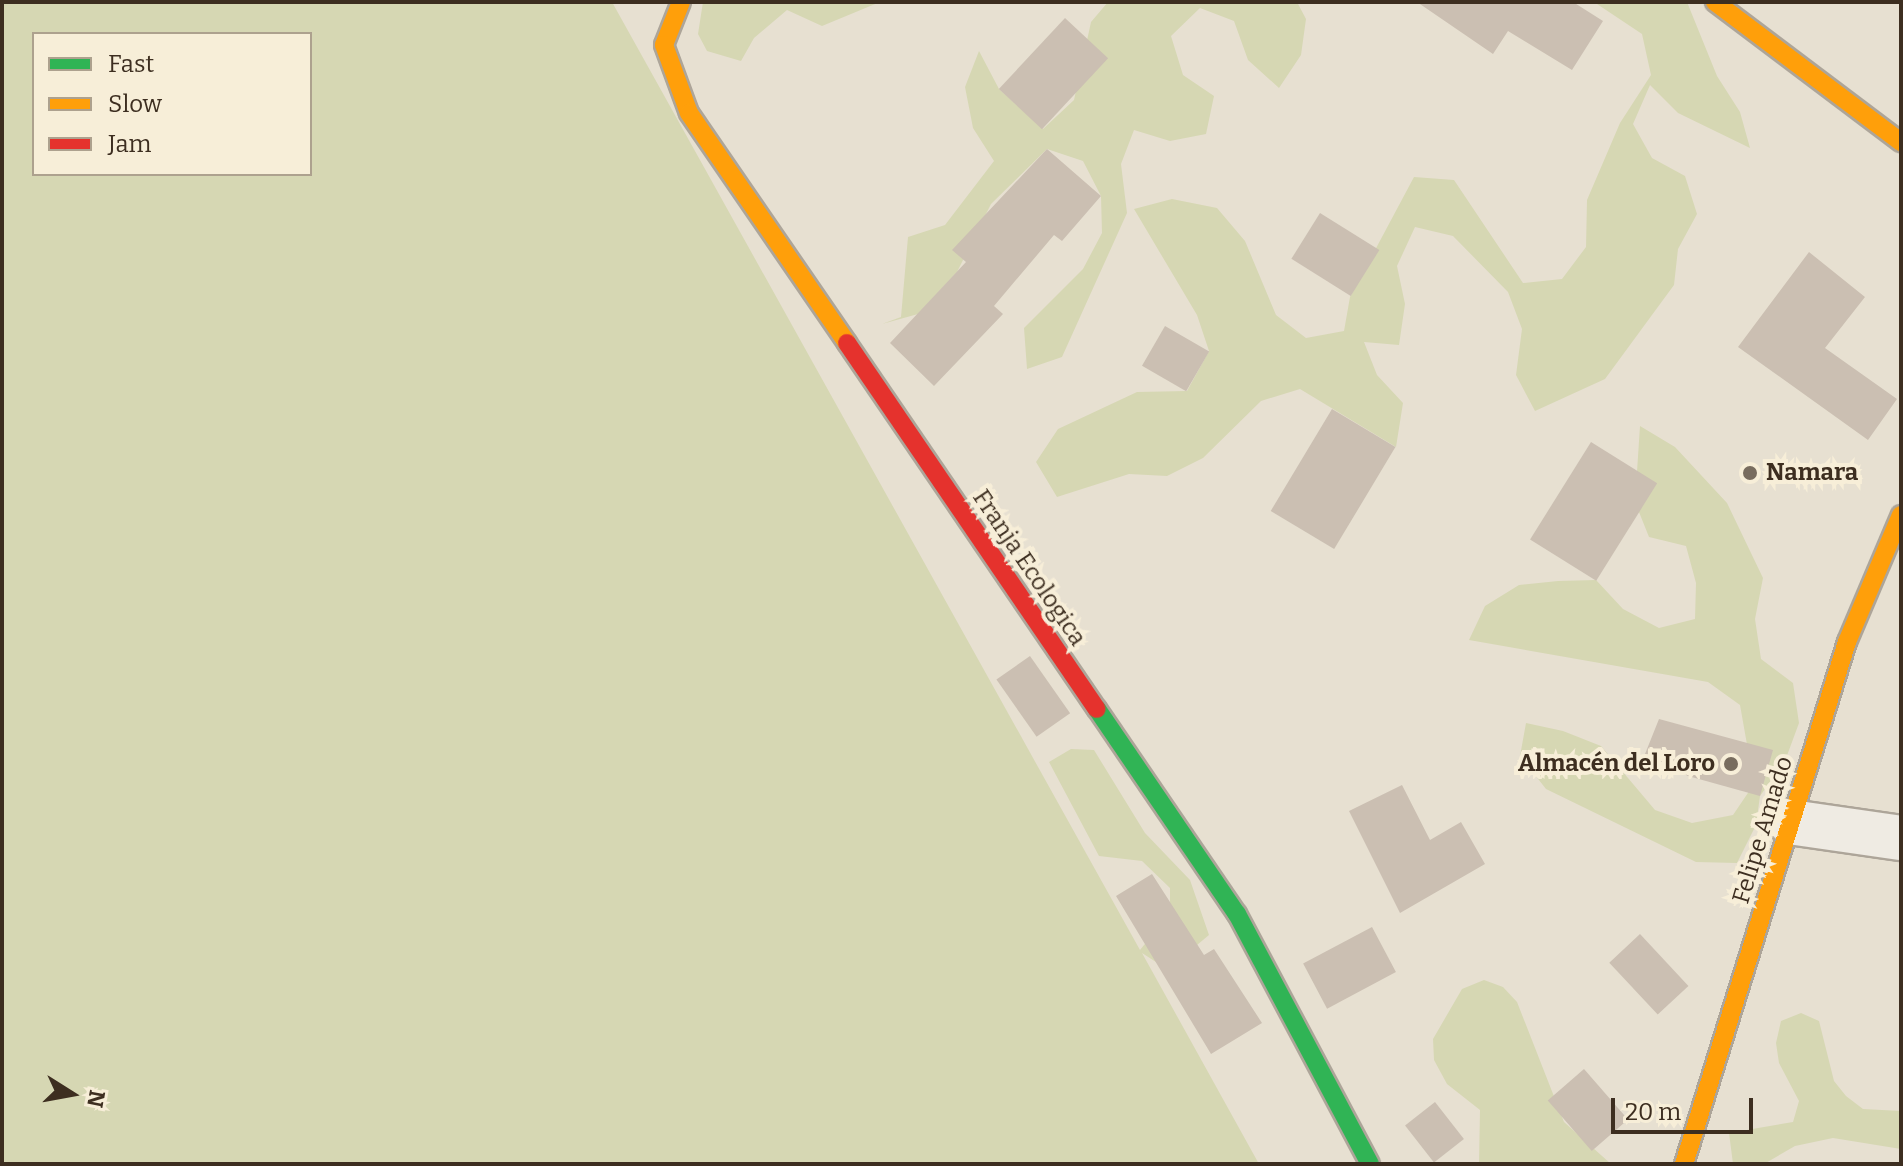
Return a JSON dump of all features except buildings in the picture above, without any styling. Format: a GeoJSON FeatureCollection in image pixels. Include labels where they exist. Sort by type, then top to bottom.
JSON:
{"type":"FeatureCollection","features":[{"type":"Feature","properties":{"kind":"street","name":"Franja Ecologica"},"geometry":{"type":"LineString","coordinates":[[681,2],[664,45],[689,113],[1237,914],[1370,1164]]}},
{"type":"Feature","properties":{"kind":"street"},"geometry":{"type":"LineString","coordinates":[[1715,2],[1901,142]]}},
{"type":"Feature","properties":{"kind":"street","name":"Felipe Amado"},"geometry":{"type":"LineString","coordinates":[[1684,1164],[1847,642],[1901,515]]}},
{"type":"Feature","properties":{"kind":"street"},"geometry":{"type":"LineString","coordinates":[[1790,822],[1901,838]]}},
{"type":"Feature","properties":{"kind":"green space"},"geometry":{"type":"Polygon","coordinates":[[[2,2],[612,2],[1140,950],[1170,913],[1170,888],[1142,861],[1099,856],[1049,762],[1071,749],[1094,750],[1145,833],[1190,880],[1209,935],[1191,950],[1156,962],[1142,953],[1259,1164],[2,1164],[2,2]]]}},
{"type":"Feature","properties":{"kind":"green space"},"geometry":{"type":"Polygon","coordinates":[[[703,2],[880,2],[822,26],[787,10],[754,38],[741,61],[707,51],[698,34],[703,2]]]}},
{"type":"Feature","properties":{"kind":"green space"},"geometry":{"type":"Polygon","coordinates":[[[1108,2],[1297,2],[1306,19],[1301,55],[1279,88],[1248,60],[1234,21],[1200,8],[1171,36],[1183,75],[1214,96],[1206,134],[1170,141],[1134,130],[1121,164],[1127,213],[1062,357],[1027,369],[1024,328],[1083,269],[1102,233],[1101,196],[1083,161],[1047,149],[991,204],[957,272],[918,314],[882,324],[901,317],[908,237],[945,225],[994,161],[973,128],[965,87],[979,51],[999,89],[1043,129],[1074,100],[1091,22],[1108,2]]]}},
{"type":"Feature","properties":{"kind":"green space"},"geometry":{"type":"Polygon","coordinates":[[[1594,2],[1687,2],[1717,76],[1740,112],[1750,148],[1678,113],[1650,85],[1633,124],[1652,158],[1685,176],[1697,214],[1678,249],[1674,285],[1605,379],[1535,411],[1516,375],[1522,329],[1508,292],[1453,236],[1415,227],[1397,266],[1405,304],[1399,345],[1364,342],[1377,375],[1403,403],[1396,447],[1300,389],[1261,401],[1203,458],[1167,476],[1129,474],[1057,497],[1036,462],[1058,429],[1137,392],[1187,391],[1209,351],[1197,315],[1134,209],[1172,199],[1217,208],[1245,241],[1276,315],[1306,338],[1344,331],[1350,297],[1414,177],[1454,180],[1523,283],[1562,279],[1586,247],[1587,200],[1620,123],[1651,75],[1642,34],[1594,2]]]}},
{"type":"Feature","properties":{"kind":"green space"},"geometry":{"type":"Polygon","coordinates":[[[1640,426],[1675,447],[1727,503],[1763,578],[1755,619],[1761,659],[1793,683],[1799,723],[1785,761],[1760,796],[1756,825],[1737,863],[1696,862],[1546,789],[1520,756],[1526,723],[1563,731],[1601,746],[1655,810],[1692,823],[1733,815],[1754,784],[1740,705],[1708,682],[1469,640],[1485,606],[1519,585],[1558,581],[1596,580],[1623,609],[1659,628],[1695,619],[1696,583],[1686,546],[1649,537],[1635,502],[1640,426]]]}},
{"type":"Feature","properties":{"kind":"green space"},"geometry":{"type":"Polygon","coordinates":[[[1484,980],[1503,987],[1517,1002],[1564,1122],[1611,1164],[1479,1164],[1480,1110],[1447,1084],[1434,1060],[1433,1039],[1462,989],[1484,980]]]}},
{"type":"Feature","properties":{"kind":"green space"},"geometry":{"type":"Polygon","coordinates":[[[1801,1013],[1819,1021],[1834,1081],[1846,1096],[1863,1109],[1901,1111],[1901,1149],[1833,1138],[1795,1146],[1764,1164],[1733,1164],[1729,1133],[1793,1122],[1799,1101],[1779,1063],[1776,1043],[1781,1021],[1801,1013]]]}},
{"type":"Feature","properties":{"kind":"traffic: fast"},"geometry":{"type":"LineString","coordinates":[[1097,709],[1237,914],[1370,1164]]}},
{"type":"Feature","properties":{"kind":"traffic: slow"},"geometry":{"type":"LineString","coordinates":[[681,2],[664,45],[689,113],[847,343]]}},
{"type":"Feature","properties":{"kind":"traffic: slow"},"geometry":{"type":"LineString","coordinates":[[1715,2],[1901,142]]}},
{"type":"Feature","properties":{"kind":"traffic: slow"},"geometry":{"type":"LineString","coordinates":[[1684,1164],[1847,642],[1901,515]]}},
{"type":"Feature","properties":{"kind":"traffic: jam"},"geometry":{"type":"LineString","coordinates":[[847,343],[1097,709]]}},
{"type":"Feature","properties":{"kind":"place","name":"Namara"},"geometry":{"type":"Point","coordinates":[1750,473]}},
{"type":"Feature","properties":{"kind":"place","name":"Almacén del Loro"},"geometry":{"type":"Point","coordinates":[1731,764]}}]}
